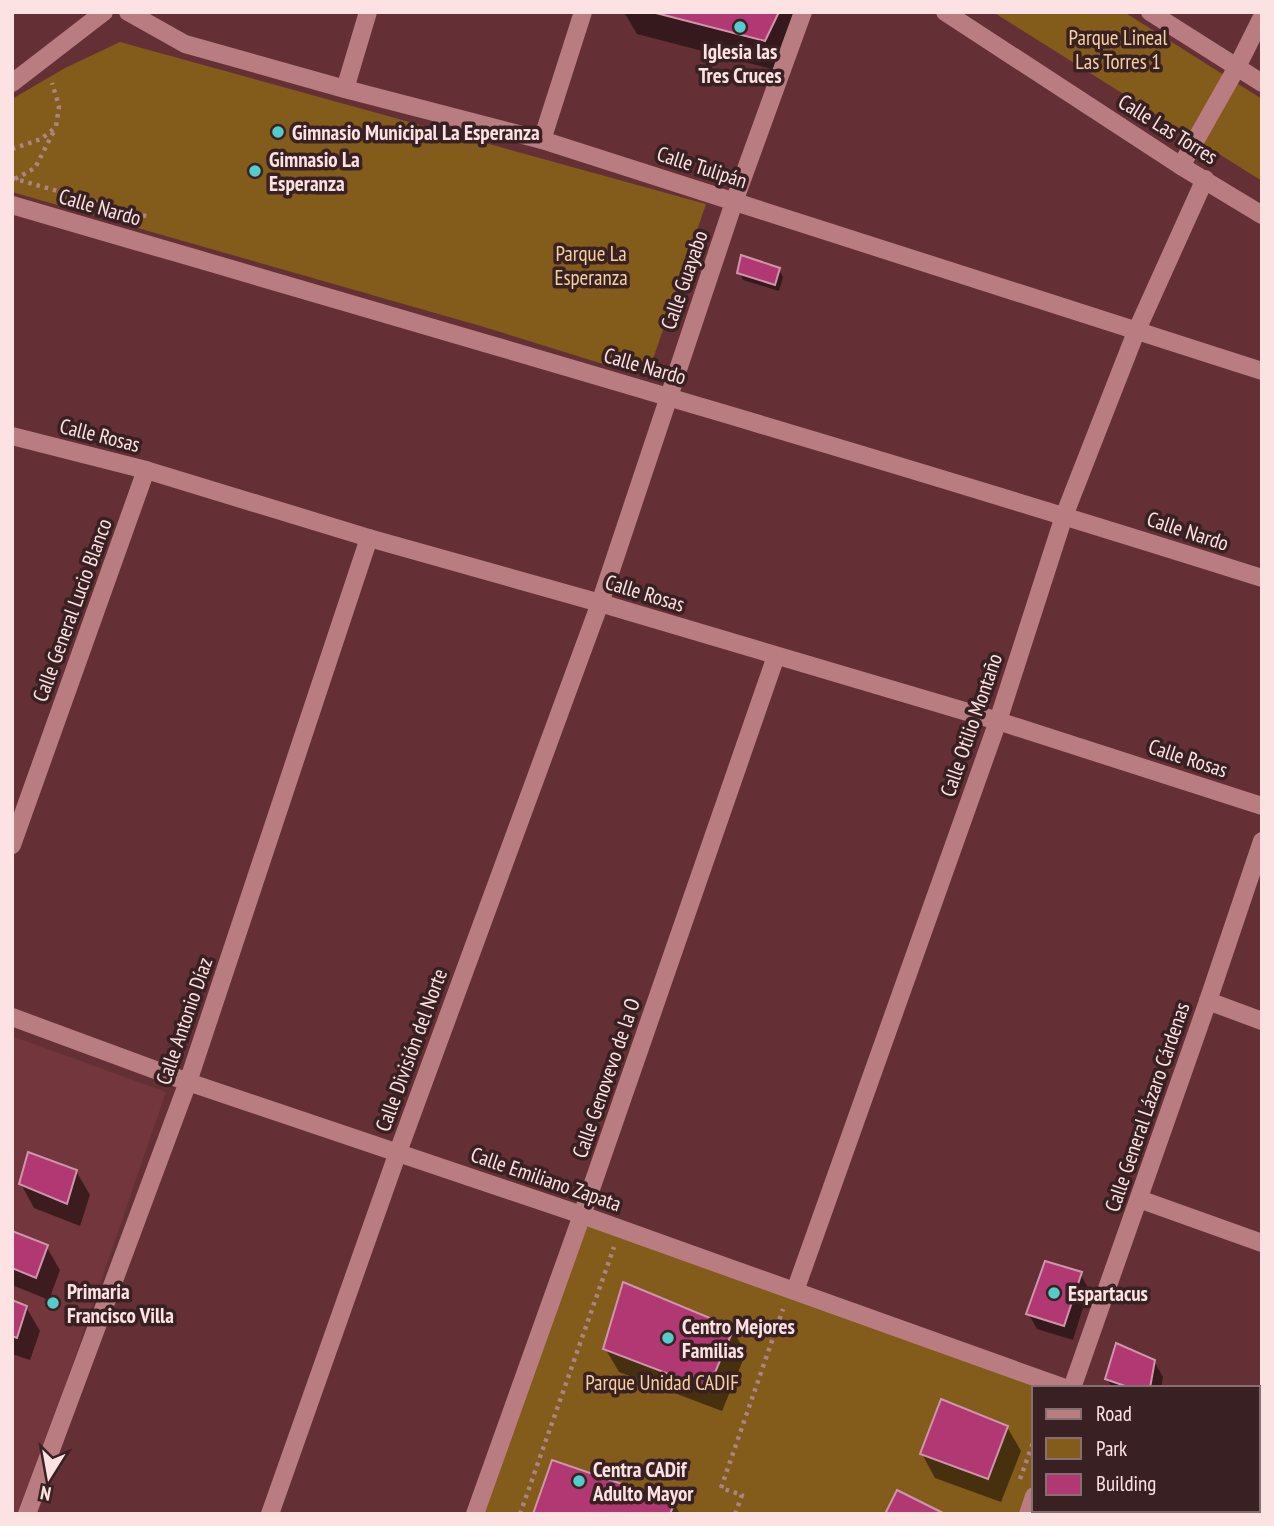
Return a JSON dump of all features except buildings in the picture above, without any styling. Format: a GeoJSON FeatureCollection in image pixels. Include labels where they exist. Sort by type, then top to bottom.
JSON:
{"type":"FeatureCollection","features":[{"type":"Feature","properties":{"kind":"street"},"geometry":{"type":"LineString","coordinates":[[12,83],[104,12]]}},
{"type":"Feature","properties":{"kind":"street","name":"Calle Tulipán"},"geometry":{"type":"LineString","coordinates":[[128,12],[186,44],[542,140],[1262,372]]}},
{"type":"Feature","properties":{"kind":"street"},"geometry":{"type":"LineString","coordinates":[[345,89],[368,12]]}},
{"type":"Feature","properties":{"kind":"street"},"geometry":{"type":"LineString","coordinates":[[542,140],[583,12]]}},
{"type":"Feature","properties":{"kind":"street","name":"Calle Guayabo"},"geometry":{"type":"LineString","coordinates":[[600,603],[734,202],[803,12]]}},
{"type":"Feature","properties":{"kind":"street","name":"Calle Las Torres"},"geometry":{"type":"LineString","coordinates":[[945,12],[1181,166],[1262,215]]}},
{"type":"Feature","properties":{"kind":"street"},"geometry":{"type":"LineString","coordinates":[[1150,12],[1262,83]]}},
{"type":"Feature","properties":{"kind":"street"},"geometry":{"type":"LineString","coordinates":[[1181,166],[1262,17]]}},
{"type":"Feature","properties":{"kind":"street","name":"Calle Otilio Montaño"},"geometry":{"type":"LineString","coordinates":[[794,1291],[998,721],[1064,516],[1136,332],[1205,180]]}},
{"type":"Feature","properties":{"kind":"street","name":"Calle Nardo"},"geometry":{"type":"LineString","coordinates":[[12,205],[669,397],[1262,578]]}},
{"type":"Feature","properties":{"kind":"street","name":"Calle Rosas"},"geometry":{"type":"LineString","coordinates":[[12,436],[146,470],[369,538],[600,603],[998,721],[1262,806]]}},
{"type":"Feature","properties":{"kind":"street","name":"Calle General Lucio Blanco"},"geometry":{"type":"LineString","coordinates":[[12,845],[146,470]]}},
{"type":"Feature","properties":{"kind":"street","name":"Calle Antonio Díaz"},"geometry":{"type":"LineString","coordinates":[[27,1514],[188,1082],[369,538]]}},
{"type":"Feature","properties":{"kind":"street","name":"Calle División del Norte"},"geometry":{"type":"LineString","coordinates":[[270,1514],[398,1152],[600,603]]}},
{"type":"Feature","properties":{"kind":"street","name":"Calle Genovevo de la O"},"geometry":{"type":"LineString","coordinates":[[475,1514],[776,656]]}},
{"type":"Feature","properties":{"kind":"street","name":"Calle General Lázaro Cárdenas"},"geometry":{"type":"LineString","coordinates":[[1073,1386],[1262,841]]}},
{"type":"Feature","properties":{"kind":"street"},"geometry":{"type":"LineString","coordinates":[[1208,1001],[1262,1021]]}},
{"type":"Feature","properties":{"kind":"street","name":"Calle Emiliano Zapata"},"geometry":{"type":"LineString","coordinates":[[12,1017],[188,1082],[582,1215],[1059,1386]]}},
{"type":"Feature","properties":{"kind":"street"},"geometry":{"type":"LineString","coordinates":[[1139,1199],[1262,1243]]}},
{"type":"Feature","properties":{"kind":"path"},"geometry":{"type":"LineString","coordinates":[[14,178],[35,168],[56,127],[59,106],[52,83]]}},
{"type":"Feature","properties":{"kind":"path"},"geometry":{"type":"LineString","coordinates":[[12,149],[41,139],[56,127]]}},
{"type":"Feature","properties":{"kind":"path"},"geometry":{"type":"LineString","coordinates":[[14,178],[149,217]]}},
{"type":"Feature","properties":{"kind":"path"},"geometry":{"type":"LineString","coordinates":[[520,1514],[614,1247],[627,1252]]}},
{"type":"Feature","properties":{"kind":"path"},"geometry":{"type":"LineString","coordinates":[[735,1514],[742,1495],[721,1488],[783,1309],[795,1313]]}},
{"type":"Feature","properties":{"kind":"shaded area","name":"Primaria Francisco Villa"},"geometry":{"type":"Polygon","coordinates":[[[12,1036],[166,1092],[21,1514],[12,1514],[12,1036]]]}},
{"type":"Feature","properties":{"kind":"green space","name":"Parque Lineal Las Torres 1"},"geometry":{"type":"Polygon","coordinates":[[[993,12],[1124,12],[1262,99],[1262,181],[993,12]]]}},
{"type":"Feature","properties":{"kind":"green space","name":"Parque La Esperanza"},"geometry":{"type":"Polygon","coordinates":[[[120,42],[706,204],[651,365],[642,371],[629,372],[484,327],[12,192],[12,99],[65,68],[120,42]]]}},
{"type":"Feature","properties":{"kind":"green space","name":"Parque Unidad CADIF"},"geometry":{"type":"Polygon","coordinates":[[[582,1215],[1059,1386],[1032,1386],[1032,1502],[1028,1514],[475,1514],[582,1215]]]}},
{"type":"Feature","properties":{"kind":"place","name":"Iglesia las Tres Cruces"},"geometry":{"type":"Point","coordinates":[740,27]}},
{"type":"Feature","properties":{"kind":"place","name":"Gimnasio Municipal La Esperanza"},"geometry":{"type":"Point","coordinates":[278,132]}},
{"type":"Feature","properties":{"kind":"place","name":"Gimnasio La Esperanza"},"geometry":{"type":"Point","coordinates":[255,171]}},
{"type":"Feature","properties":{"kind":"place","name":"Espartacus"},"geometry":{"type":"Point","coordinates":[1054,1293]}},
{"type":"Feature","properties":{"kind":"place","name":"Primaria Francisco Villa"},"geometry":{"type":"Point","coordinates":[53,1303]}},
{"type":"Feature","properties":{"kind":"place","name":"Centro Mejores Familias"},"geometry":{"type":"Point","coordinates":[668,1338]}},
{"type":"Feature","properties":{"kind":"place","name":"Centra CADif Adulto Mayor"},"geometry":{"type":"Point","coordinates":[579,1481]}}]}
